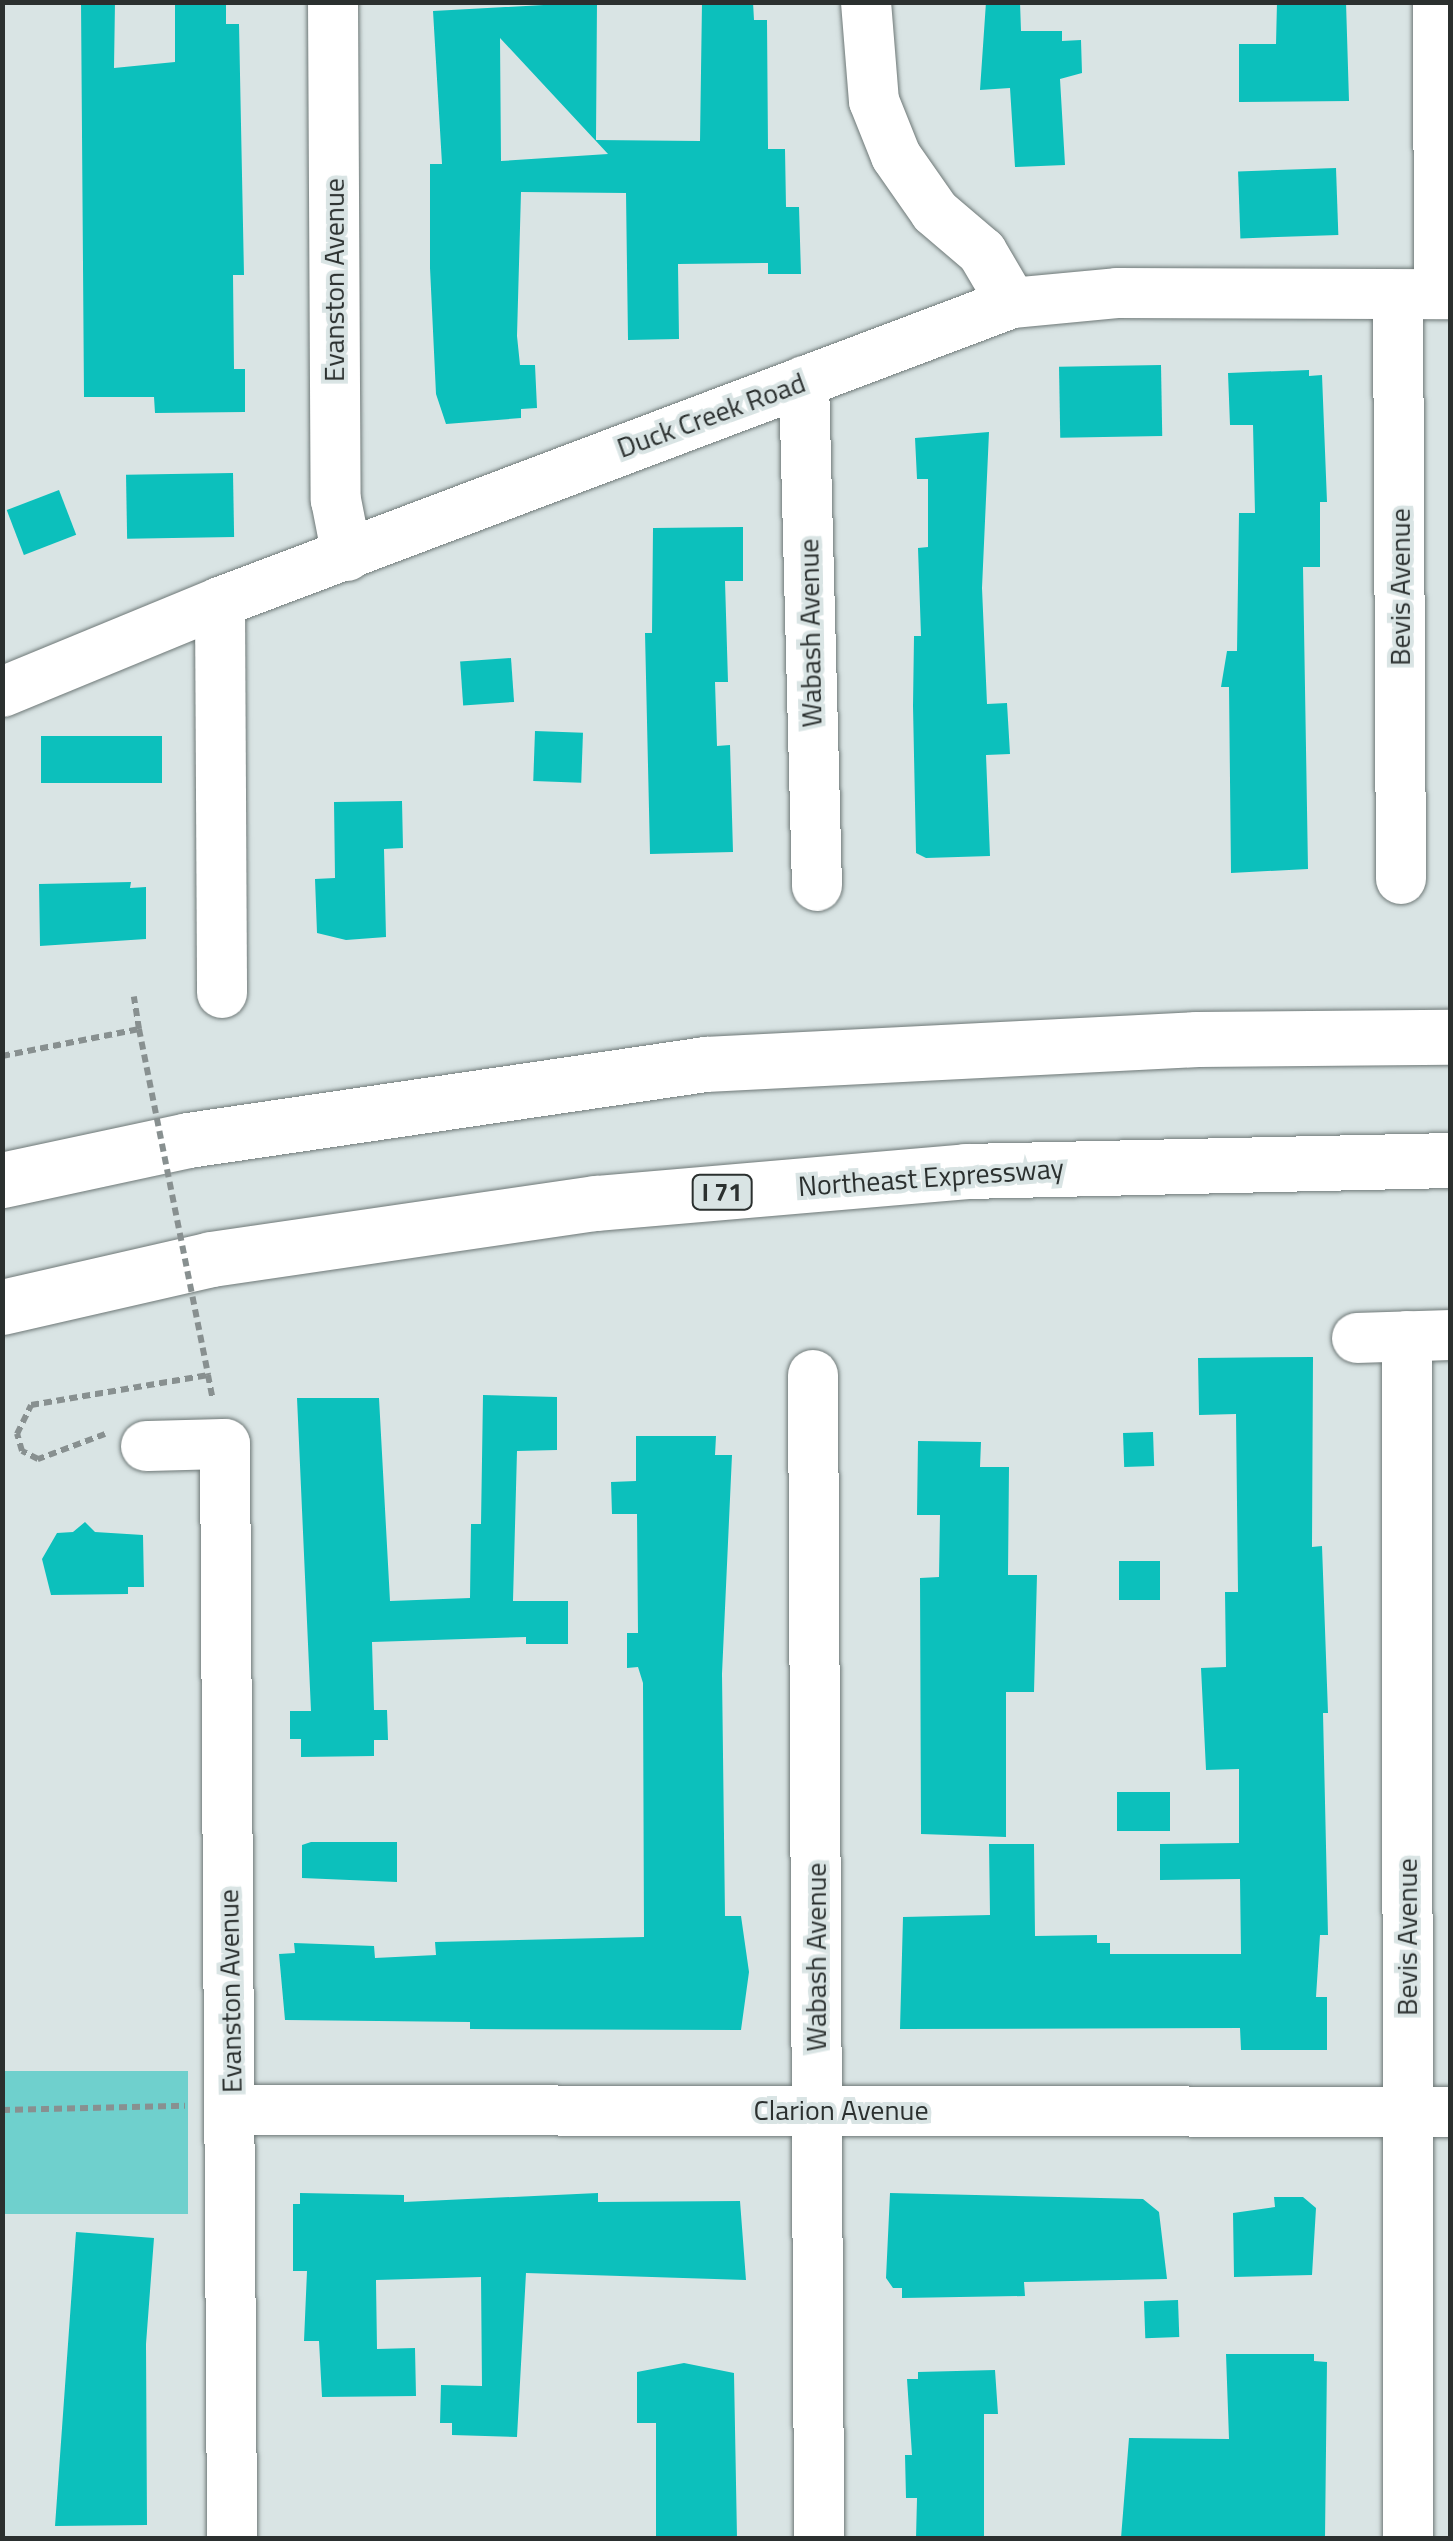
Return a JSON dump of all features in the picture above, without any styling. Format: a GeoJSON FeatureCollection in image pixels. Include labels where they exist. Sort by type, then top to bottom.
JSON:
{"type":"FeatureCollection","features":[{"type":"Feature","properties":{"kind":"highway"},"geometry":{"type":"LineString","coordinates":[[2,1180],[188,1140],[706,1064],[1197,1039],[1450,1037]]}},
{"type":"Feature","properties":{"kind":"highway","name":"Northeast Expressway"},"geometry":{"type":"LineString","coordinates":[[2,1306],[210,1259],[596,1203],[966,1170],[1450,1160]]}},
{"type":"Feature","properties":{"kind":"street","name":"Evanston Avenue"},"geometry":{"type":"LineString","coordinates":[[332,2],[336,500],[347,556]]}},
{"type":"Feature","properties":{"kind":"street"},"geometry":{"type":"LineString","coordinates":[[866,2],[874,101],[896,156],[936,212],[982,252],[1012,304]]}},
{"type":"Feature","properties":{"kind":"street","name":"Bevis Avenue"},"geometry":{"type":"LineString","coordinates":[[1401,878],[1429,295],[1438,2]]}},
{"type":"Feature","properties":{"kind":"street","name":"Duck Creek Road"},"geometry":{"type":"LineString","coordinates":[[2,692],[220,602],[1012,304],[1116,293],[1429,295]]}},
{"type":"Feature","properties":{"kind":"street","name":"Wabash Avenue"},"geometry":{"type":"LineString","coordinates":[[804,381],[816,886]]}},
{"type":"Feature","properties":{"kind":"street"},"geometry":{"type":"LineString","coordinates":[[220,602],[222,993]]}},
{"type":"Feature","properties":{"kind":"street"},"geometry":{"type":"LineString","coordinates":[[1356,1338],[1429,1335]]}},
{"type":"Feature","properties":{"kind":"street","name":"Bevis Avenue"},"geometry":{"type":"LineString","coordinates":[[1408,2538],[1430,2112],[1429,1335]]}},
{"type":"Feature","properties":{"kind":"street","name":"Wabash Avenue"},"geometry":{"type":"LineString","coordinates":[[813,1375],[819,2538]]}},
{"type":"Feature","properties":{"kind":"street","name":"Evanston Avenue"},"geometry":{"type":"LineString","coordinates":[[220,1425],[232,2107],[232,2538]]}},
{"type":"Feature","properties":{"kind":"street"},"geometry":{"type":"LineString","coordinates":[[134,1436],[220,1425]]}},
{"type":"Feature","properties":{"kind":"street","name":"Clarion Avenue"},"geometry":{"type":"LineString","coordinates":[[232,2107],[1430,2112]]}},
{"type":"Feature","properties":{"kind":"path"},"geometry":{"type":"LineString","coordinates":[[134,996],[220,1425]]}},
{"type":"Feature","properties":{"kind":"path"},"geometry":{"type":"LineString","coordinates":[[2,1056],[139,1029]]}},
{"type":"Feature","properties":{"kind":"path"},"geometry":{"type":"LineString","coordinates":[[134,1436],[38,1458],[22,1451],[17,1434],[31,1405],[208,1374]]}},
{"type":"Feature","properties":{"kind":"path"},"geometry":{"type":"LineString","coordinates":[[2,2110],[232,2107]]}},
{"type":"Feature","properties":{"kind":"shaded area"},"geometry":{"type":"Polygon","coordinates":[[[3,2071],[188,2071],[188,2214],[3,2214],[3,2071]]]}},
{"type":"Feature","properties":{"kind":"building"},"geometry":{"type":"Polygon","coordinates":[[[81,2],[115,2],[114,68],[175,62],[175,2],[226,2],[226,24],[239,24],[244,275],[233,275],[234,369],[245,369],[245,412],[155,413],[154,397],[84,397],[81,2]]]}},
{"type":"Feature","properties":{"kind":"building"},"geometry":{"type":"Polygon","coordinates":[[[597,2],[596,140],[700,141],[702,2],[753,2],[754,20],[767,20],[768,149],[785,149],[786,207],[799,207],[801,274],[768,274],[768,263],[678,264],[679,339],[628,340],[626,193],[521,192],[517,336],[520,365],[535,365],[537,408],[521,409],[521,418],[446,424],[436,394],[430,268],[430,164],[442,164],[433,11],[597,2]],[[500,38],[501,161],[608,154],[500,38]]]}},
{"type":"Feature","properties":{"kind":"building"},"geometry":{"type":"Polygon","coordinates":[[[986,2],[1020,2],[1021,31],[1062,31],[1062,41],[1081,40],[1082,73],[1060,79],[1065,165],[1015,167],[1010,88],[980,90],[986,2]]]}},
{"type":"Feature","properties":{"kind":"building"},"geometry":{"type":"Polygon","coordinates":[[[1277,2],[1346,2],[1349,101],[1239,102],[1239,44],[1276,44],[1277,2]]]}},
{"type":"Feature","properties":{"kind":"building"},"geometry":{"type":"Polygon","coordinates":[[[1336,168],[1338,235],[1240,238],[1238,171],[1336,168]]]}},
{"type":"Feature","properties":{"kind":"building"},"geometry":{"type":"Polygon","coordinates":[[[1161,365],[1162,436],[1060,438],[1059,367],[1161,365]]]}},
{"type":"Feature","properties":{"kind":"building"},"geometry":{"type":"Polygon","coordinates":[[[1309,370],[1309,376],[1322,375],[1327,502],[1320,502],[1320,567],[1303,567],[1308,869],[1231,873],[1229,687],[1221,687],[1227,651],[1237,651],[1239,513],[1255,513],[1253,425],[1230,425],[1228,373],[1309,370]]]}},
{"type":"Feature","properties":{"kind":"building"},"geometry":{"type":"Polygon","coordinates":[[[989,432],[982,588],[987,704],[1007,703],[1010,754],[986,755],[990,856],[926,858],[916,853],[913,706],[914,636],[921,636],[918,548],[928,547],[928,479],[917,479],[915,438],[989,432]]]}},
{"type":"Feature","properties":{"kind":"building"},"geometry":{"type":"Polygon","coordinates":[[[233,473],[234,537],[127,539],[126,475],[233,473]]]}},
{"type":"Feature","properties":{"kind":"building"},"geometry":{"type":"Polygon","coordinates":[[[59,490],[76,535],[24,555],[7,510],[59,490]]]}},
{"type":"Feature","properties":{"kind":"building"},"geometry":{"type":"Polygon","coordinates":[[[743,527],[743,581],[725,581],[728,682],[715,682],[717,746],[730,745],[733,852],[650,854],[645,633],[652,633],[653,528],[743,527]]]}},
{"type":"Feature","properties":{"kind":"building"},"geometry":{"type":"Polygon","coordinates":[[[511,658],[514,702],[463,705],[460,662],[511,658]]]}},
{"type":"Feature","properties":{"kind":"building"},"geometry":{"type":"Polygon","coordinates":[[[535,731],[583,733],[581,783],[533,781],[535,731]]]}},
{"type":"Feature","properties":{"kind":"building"},"geometry":{"type":"Polygon","coordinates":[[[41,736],[162,736],[162,783],[41,783],[41,736]]]}},
{"type":"Feature","properties":{"kind":"building"},"geometry":{"type":"Polygon","coordinates":[[[402,801],[403,848],[384,849],[386,937],[346,940],[317,933],[315,879],[335,878],[334,802],[402,801]]]}},
{"type":"Feature","properties":{"kind":"building"},"geometry":{"type":"Polygon","coordinates":[[[131,882],[130,888],[146,887],[146,939],[40,946],[39,884],[131,882]]]}},
{"type":"Feature","properties":{"kind":"building"},"geometry":{"type":"Polygon","coordinates":[[[1313,1357],[1312,1547],[1322,1546],[1328,1713],[1323,1713],[1328,1935],[1320,1935],[1316,1997],[1327,1997],[1327,2050],[1241,2050],[1240,2028],[900,2029],[903,1917],[990,1915],[989,1844],[1034,1844],[1035,1936],[1097,1935],[1097,1943],[1110,1943],[1110,1954],[1241,1954],[1240,1879],[1160,1880],[1160,1844],[1239,1843],[1239,1769],[1206,1770],[1201,1668],[1226,1667],[1225,1592],[1238,1592],[1236,1414],[1199,1415],[1198,1358],[1313,1357]]]}},
{"type":"Feature","properties":{"kind":"building"},"geometry":{"type":"Polygon","coordinates":[[[483,1395],[557,1397],[557,1450],[517,1451],[513,1601],[568,1601],[568,1644],[526,1644],[526,1637],[372,1642],[374,1710],[387,1710],[388,1740],[374,1740],[374,1756],[301,1757],[301,1739],[290,1739],[290,1711],[311,1711],[297,1398],[379,1398],[390,1601],[470,1598],[471,1524],[481,1524],[483,1395]]]}},
{"type":"Feature","properties":{"kind":"building"},"geometry":{"type":"Polygon","coordinates":[[[1153,1432],[1154,1466],[1124,1467],[1123,1433],[1153,1432]]]}},
{"type":"Feature","properties":{"kind":"building"},"geometry":{"type":"Polygon","coordinates":[[[636,1436],[716,1436],[715,1455],[732,1455],[722,1674],[725,1916],[741,1916],[749,1972],[741,2030],[470,2029],[470,2022],[285,2020],[279,1954],[295,1953],[294,1943],[374,1946],[375,1958],[436,1955],[435,1942],[644,1937],[643,1683],[638,1667],[627,1668],[627,1633],[638,1633],[637,1514],[612,1514],[611,1482],[636,1481],[636,1436]]]}},
{"type":"Feature","properties":{"kind":"building"},"geometry":{"type":"Polygon","coordinates":[[[918,1441],[981,1442],[980,1467],[1009,1467],[1008,1575],[1037,1575],[1034,1692],[1006,1692],[1006,1837],[921,1834],[920,1578],[939,1577],[940,1515],[917,1515],[918,1441]]]}},
{"type":"Feature","properties":{"kind":"building"},"geometry":{"type":"Polygon","coordinates":[[[85,1522],[95,1532],[143,1535],[144,1587],[128,1587],[128,1594],[51,1595],[42,1559],[57,1533],[73,1532],[85,1522]]]}},
{"type":"Feature","properties":{"kind":"building"},"geometry":{"type":"Polygon","coordinates":[[[1119,1561],[1160,1561],[1160,1600],[1119,1600],[1119,1561]]]}},
{"type":"Feature","properties":{"kind":"building"},"geometry":{"type":"Polygon","coordinates":[[[1117,1792],[1170,1792],[1170,1831],[1117,1831],[1117,1792]]]}},
{"type":"Feature","properties":{"kind":"building"},"geometry":{"type":"Polygon","coordinates":[[[397,1842],[397,1882],[302,1878],[302,1845],[397,1842]]]}},
{"type":"Feature","properties":{"kind":"building"},"geometry":{"type":"Polygon","coordinates":[[[300,2193],[404,2195],[404,2202],[598,2193],[598,2202],[740,2201],[746,2280],[526,2273],[517,2437],[452,2435],[452,2423],[440,2423],[441,2385],[482,2386],[481,2277],[376,2280],[377,2349],[415,2348],[416,2396],[322,2397],[319,2341],[304,2341],[307,2271],[293,2271],[293,2204],[300,2204],[300,2193]]]}},
{"type":"Feature","properties":{"kind":"building"},"geometry":{"type":"Polygon","coordinates":[[[890,2193],[1143,2199],[1159,2212],[1167,2279],[1024,2282],[1025,2296],[902,2298],[902,2288],[893,2288],[886,2278],[890,2193]]]}},
{"type":"Feature","properties":{"kind":"building"},"geometry":{"type":"Polygon","coordinates":[[[1274,2197],[1303,2197],[1316,2208],[1312,2275],[1234,2277],[1233,2213],[1275,2207],[1274,2197]]]}},
{"type":"Feature","properties":{"kind":"building"},"geometry":{"type":"Polygon","coordinates":[[[76,2232],[154,2238],[146,2344],[147,2525],[55,2526],[76,2232]]]}},
{"type":"Feature","properties":{"kind":"building"},"geometry":{"type":"Polygon","coordinates":[[[1178,2300],[1179,2337],[1145,2338],[1144,2301],[1178,2300]]]}},
{"type":"Feature","properties":{"kind":"building"},"geometry":{"type":"Polygon","coordinates":[[[1226,2354],[1314,2354],[1314,2361],[1327,2362],[1325,2538],[1121,2538],[1129,2438],[1229,2439],[1226,2354]]]}},
{"type":"Feature","properties":{"kind":"building"},"geometry":{"type":"Polygon","coordinates":[[[684,2363],[734,2373],[737,2538],[656,2538],[656,2423],[637,2423],[637,2372],[684,2363]]]}},
{"type":"Feature","properties":{"kind":"building"},"geometry":{"type":"Polygon","coordinates":[[[995,2370],[998,2414],[984,2414],[984,2538],[916,2538],[917,2498],[906,2498],[905,2455],[912,2455],[907,2379],[918,2379],[918,2372],[995,2370]]]}}]}
